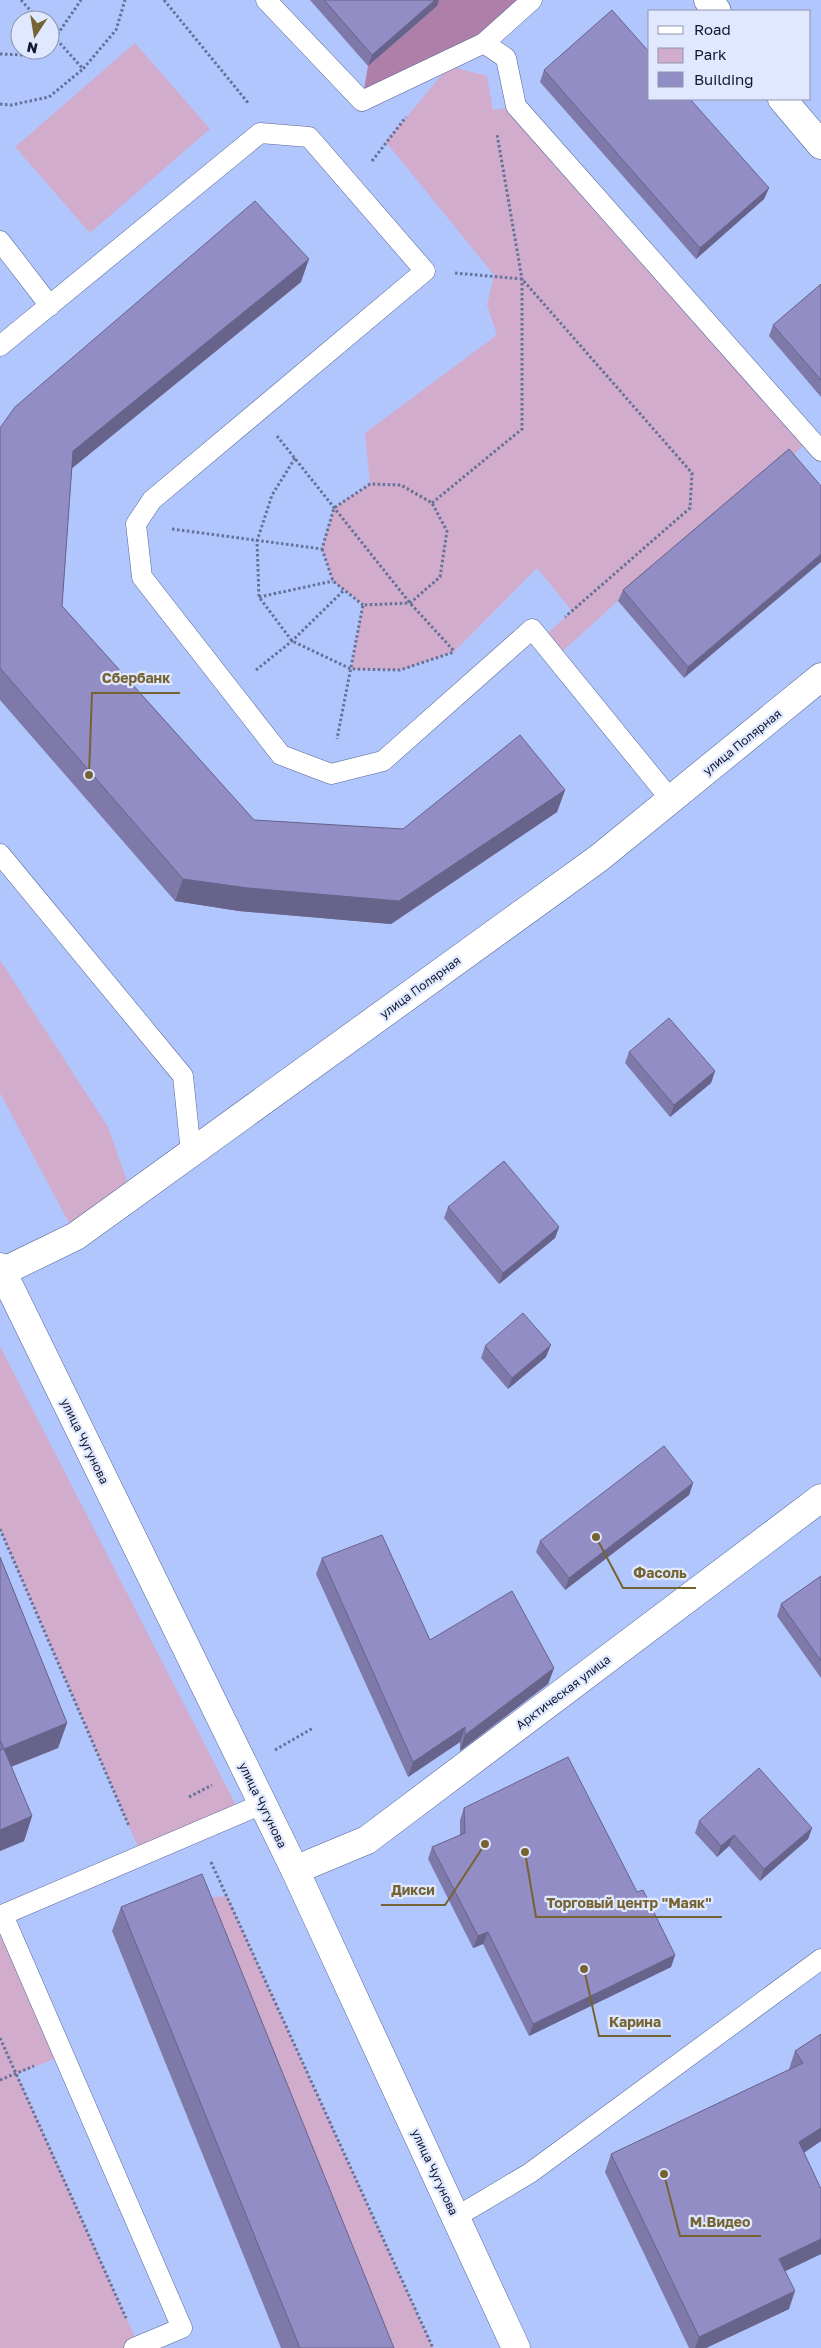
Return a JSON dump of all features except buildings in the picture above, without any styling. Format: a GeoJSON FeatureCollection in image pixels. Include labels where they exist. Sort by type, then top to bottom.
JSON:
{"type":"FeatureCollection","features":[{"type":"Feature","properties":{"kind":"street"},"geometry":{"type":"LineString","coordinates":[[708,0],[716,10]]}},
{"type":"Feature","properties":{"kind":"street"},"geometry":{"type":"LineString","coordinates":[[783,100],[821,145]]}},
{"type":"Feature","properties":{"kind":"street","name":"улица Полярная"},"geometry":{"type":"LineString","coordinates":[[1,1269],[76,1236],[191,1153],[599,858],[821,677]]}},
{"type":"Feature","properties":{"kind":"street","name":"улица Чугунова"},"geometry":{"type":"LineString","coordinates":[[1,1269],[294,1870],[516,2348]]}},
{"type":"Feature","properties":{"kind":"street","name":"Арктическая улица"},"geometry":{"type":"LineString","coordinates":[[294,1870],[367,1840],[821,1498]]}},
{"type":"Feature","properties":{"kind":"lane"},"geometry":{"type":"LineString","coordinates":[[266,0],[362,101],[484,43],[532,0]]}},
{"type":"Feature","properties":{"kind":"lane"},"geometry":{"type":"LineString","coordinates":[[484,43],[506,58],[516,106],[821,451]]}},
{"type":"Feature","properties":{"kind":"lane"},"geometry":{"type":"LineString","coordinates":[[0,346],[260,134],[309,138],[425,271],[152,500],[136,524],[142,577],[281,755],[331,774],[383,761],[532,629],[671,800]]}},
{"type":"Feature","properties":{"kind":"lane"},"geometry":{"type":"LineString","coordinates":[[0,241],[50,306]]}},
{"type":"Feature","properties":{"kind":"lane"},"geometry":{"type":"LineString","coordinates":[[0,854],[183,1076],[191,1153]]}},
{"type":"Feature","properties":{"kind":"lane"},"geometry":{"type":"LineString","coordinates":[[136,2347],[182,2328],[2,1916],[262,1804]]}},
{"type":"Feature","properties":{"kind":"lane"},"geometry":{"type":"LineString","coordinates":[[456,2217],[530,2173],[821,1959]]}},
{"type":"Feature","properties":{"kind":"path"},"geometry":{"type":"LineString","coordinates":[[22,0],[30,10]]}},
{"type":"Feature","properties":{"kind":"path"},"geometry":{"type":"LineString","coordinates":[[60,31],[81,0]]}},
{"type":"Feature","properties":{"kind":"path"},"geometry":{"type":"LineString","coordinates":[[0,104],[11,105],[49,97],[83,69],[116,30],[124,0]]}},
{"type":"Feature","properties":{"kind":"path"},"geometry":{"type":"LineString","coordinates":[[164,0],[274,134]]}},
{"type":"Feature","properties":{"kind":"path"},"geometry":{"type":"LineString","coordinates":[[60,44],[83,69]]}},
{"type":"Feature","properties":{"kind":"path"},"geometry":{"type":"LineString","coordinates":[[432,503],[522,429],[522,279],[496,129]]}},
{"type":"Feature","properties":{"kind":"path"},"geometry":{"type":"LineString","coordinates":[[425,271],[494,275],[522,279],[692,473],[690,508],[540,640]]}},
{"type":"Feature","properties":{"kind":"path"},"geometry":{"type":"LineString","coordinates":[[257,412],[410,604],[476,679]]}},
{"type":"Feature","properties":{"kind":"path"},"geometry":{"type":"LineString","coordinates":[[295,458],[272,495],[257,541],[259,597],[292,641],[351,669],[400,670],[454,652]]}},
{"type":"Feature","properties":{"kind":"path"},"geometry":{"type":"LineString","coordinates":[[370,484],[401,484],[432,503],[446,531],[440,577],[410,604],[363,605],[333,581],[322,549],[334,508],[370,484]]}},
{"type":"Feature","properties":{"kind":"path"},"geometry":{"type":"LineString","coordinates":[[136,524],[322,549]]}},
{"type":"Feature","properties":{"kind":"path"},"geometry":{"type":"LineString","coordinates":[[259,597],[333,581]]}},
{"type":"Feature","properties":{"kind":"path"},"geometry":{"type":"LineString","coordinates":[[231,691],[292,641],[344,590]]}},
{"type":"Feature","properties":{"kind":"path"},"geometry":{"type":"LineString","coordinates":[[331,774],[363,605]]}},
{"type":"Feature","properties":{"kind":"path"},"geometry":{"type":"LineString","coordinates":[[0,1528],[142,1856]]}},
{"type":"Feature","properties":{"kind":"path"},"geometry":{"type":"LineString","coordinates":[[209,1858],[433,2348]]}},
{"type":"Feature","properties":{"kind":"path"},"geometry":{"type":"LineString","coordinates":[[0,2038],[136,2347]]}},
{"type":"Feature","properties":{"kind":"green space"},"geometry":{"type":"Polygon","coordinates":[[[135,43],[210,129],[90,233],[15,147],[135,43]]]}},
{"type":"Feature","properties":{"kind":"green space"},"geometry":{"type":"Polygon","coordinates":[[[449,66],[487,76],[493,110],[516,106],[812,439],[618,601],[555,658],[540,640],[572,611],[537,568],[454,652],[400,670],[351,669],[363,605],[333,581],[322,549],[334,508],[370,484],[365,433],[497,335],[487,305],[494,275],[386,142],[449,66]]]}},
{"type":"Feature","properties":{"kind":"green space"},"geometry":{"type":"Polygon","coordinates":[[[0,960],[108,1127],[132,1195],[76,1236],[0,1093],[0,960]]]}},
{"type":"Feature","properties":{"kind":"green space"},"geometry":{"type":"Polygon","coordinates":[[[0,1346],[240,1813],[142,1856],[0,1529],[0,1346]]]}},
{"type":"Feature","properties":{"kind":"green space"},"geometry":{"type":"Polygon","coordinates":[[[227,1896],[433,2348],[376,2348],[193,1899],[227,1896]]]}},
{"type":"Feature","properties":{"kind":"green space"},"geometry":{"type":"Polygon","coordinates":[[[0,1916],[64,2055],[17,2074],[139,2346],[134,2348],[0,2348],[0,1916]]]}},
{"type":"Feature","properties":{"kind":"shaded area"},"geometry":{"type":"Polygon","coordinates":[[[432,0],[532,0],[484,43],[362,101],[368,66],[437,6],[432,0]]]}},
{"type":"Feature","properties":{"kind":"place","name":"Сбербанк"},"geometry":{"type":"Point","coordinates":[89,775]}},
{"type":"Feature","properties":{"kind":"place","name":"Фасоль"},"geometry":{"type":"Point","coordinates":[596,1537]}},
{"type":"Feature","properties":{"kind":"place","name":"Дикси"},"geometry":{"type":"Point","coordinates":[485,1844]}},
{"type":"Feature","properties":{"kind":"place","name":"Торговый центр \"Маяк\""},"geometry":{"type":"Point","coordinates":[525,1852]}},
{"type":"Feature","properties":{"kind":"place","name":"Карина"},"geometry":{"type":"Point","coordinates":[584,1969]}},
{"type":"Feature","properties":{"kind":"place","name":"М.Видео"},"geometry":{"type":"Point","coordinates":[664,2174]}}]}
